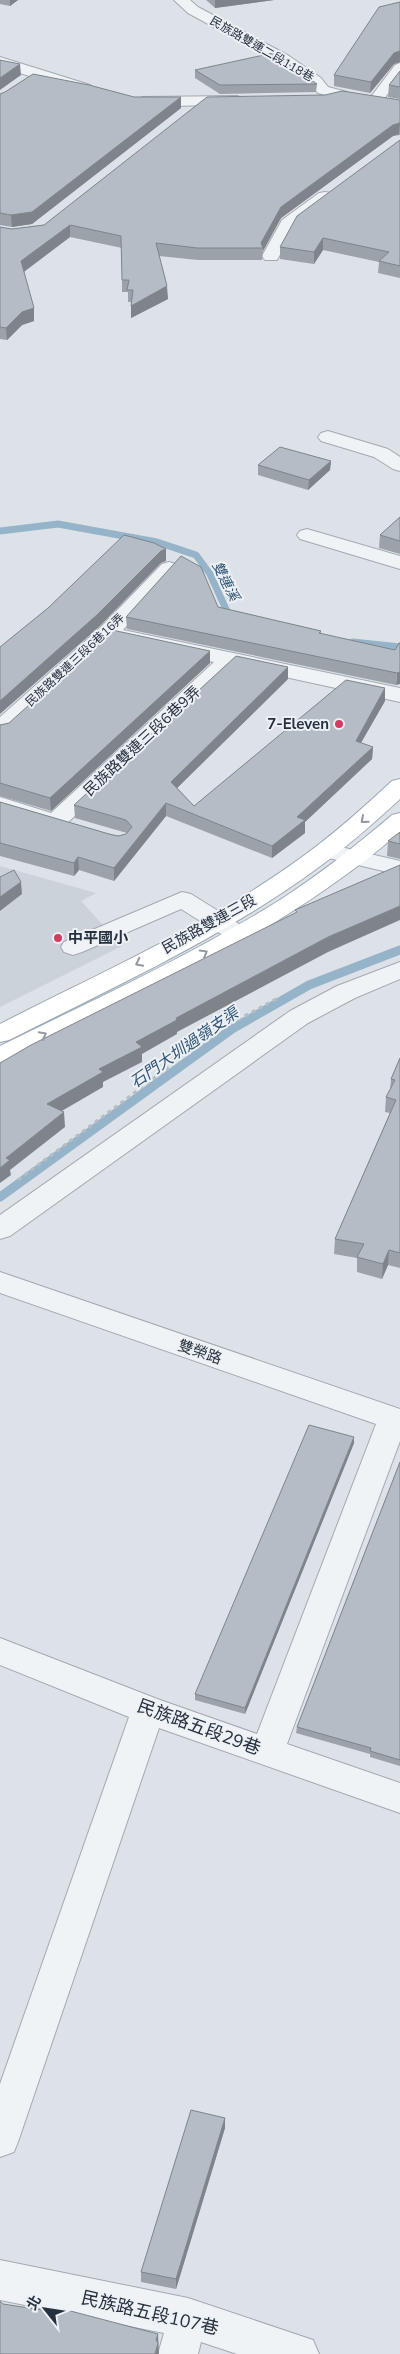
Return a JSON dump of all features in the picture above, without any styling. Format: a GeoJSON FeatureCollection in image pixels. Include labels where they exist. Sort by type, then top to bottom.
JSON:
{"type":"FeatureCollection","features":[{"type":"Feature","properties":{"kind":"main road","name":"民族路雙連三段"},"geometry":{"type":"LineString","coordinates":[[0,1034],[216,921],[328,851],[400,786]]}},
{"type":"Feature","properties":{"kind":"main road","name":"民族路雙連三段"},"geometry":{"type":"LineString","coordinates":[[0,1057],[192,960],[276,912],[356,858],[400,820]]}},
{"type":"Feature","properties":{"kind":"street","name":"民族路雙連二段118巷"},"geometry":{"type":"LineString","coordinates":[[181,0],[193,10],[295,66],[319,83],[323,90],[392,104]]}},
{"type":"Feature","properties":{"kind":"street"},"geometry":{"type":"LineString","coordinates":[[0,62],[100,92]]}},
{"type":"Feature","properties":{"kind":"street"},"geometry":{"type":"LineString","coordinates":[[375,101],[400,68]]}},
{"type":"Feature","properties":{"kind":"street"},"geometry":{"type":"LineString","coordinates":[[22,84],[37,74]]}},
{"type":"Feature","properties":{"kind":"street","name":"民族路雙連二段118巷"},"geometry":{"type":"LineString","coordinates":[[316,99],[342,95]]}},
{"type":"Feature","properties":{"kind":"street"},"geometry":{"type":"LineString","coordinates":[[126,100],[135,102],[248,101]]}},
{"type":"Feature","properties":{"kind":"street"},"geometry":{"type":"LineString","coordinates":[[185,115],[200,102]]}},
{"type":"Feature","properties":{"kind":"street"},"geometry":{"type":"LineString","coordinates":[[271,256],[288,224],[336,188]]}},
{"type":"Feature","properties":{"kind":"street"},"geometry":{"type":"LineString","coordinates":[[328,437],[381,453],[400,465]]}},
{"type":"Feature","properties":{"kind":"street"},"geometry":{"type":"LineString","coordinates":[[307,535],[400,563]]}},
{"type":"Feature","properties":{"kind":"street","name":"民族路雙連三段6巷16弄"},"geometry":{"type":"LineString","coordinates":[[0,729],[108,633],[169,568]]}},
{"type":"Feature","properties":{"kind":"street"},"geometry":{"type":"LineString","coordinates":[[108,633],[400,695]]}},
{"type":"Feature","properties":{"kind":"street","name":"民族路雙連三段6巷9弄"},"geometry":{"type":"LineString","coordinates":[[55,822],[229,660]]}},
{"type":"Feature","properties":{"kind":"street"},"geometry":{"type":"LineString","coordinates":[[0,804],[82,830]]}},
{"type":"Feature","properties":{"kind":"street"},"geometry":{"type":"LineString","coordinates":[[328,851],[400,868]]}},
{"type":"Feature","properties":{"kind":"street"},"geometry":{"type":"LineString","coordinates":[[74,947],[182,900],[238,934]]}},
{"type":"Feature","properties":{"kind":"street"},"geometry":{"type":"LineString","coordinates":[[0,1229],[299,1017],[346,992],[400,970]]}},
{"type":"Feature","properties":{"kind":"street","name":"雙榮路"},"geometry":{"type":"LineString","coordinates":[[0,1282],[397,1420]]}},
{"type":"Feature","properties":{"kind":"street"},"geometry":{"type":"LineString","coordinates":[[267,1752],[397,1420]]}},
{"type":"Feature","properties":{"kind":"street","name":"民族路五段29巷"},"geometry":{"type":"LineString","coordinates":[[0,1651],[148,1710],[400,1798]]}},
{"type":"Feature","properties":{"kind":"street"},"geometry":{"type":"LineString","coordinates":[[0,2139],[148,1710]]}},
{"type":"Feature","properties":{"kind":"street","name":"民族路五段107巷"},"geometry":{"type":"LineString","coordinates":[[0,2280],[183,2336],[298,2354]]}},
{"type":"Feature","properties":{"kind":"shaded area","name":"中平國小"},"geometry":{"type":"Polygon","coordinates":[[[0,866],[96,893],[81,901],[122,946],[0,1007],[0,866]]]}},
{"type":"Feature","properties":{"kind":"building"},"geometry":{"type":"Polygon","coordinates":[[[400,2],[400,51],[394,53],[371,82],[334,75],[379,7],[400,2]]]}},
{"type":"Feature","properties":{"kind":"building"},"geometry":{"type":"Polygon","coordinates":[[[273,53],[317,84],[220,85],[195,70],[273,53]]]}},
{"type":"Feature","properties":{"kind":"building"},"geometry":{"type":"Polygon","coordinates":[[[0,60],[20,64],[0,78],[0,60]]]}},
{"type":"Feature","properties":{"kind":"building"},"geometry":{"type":"Polygon","coordinates":[[[400,71],[400,87],[389,85],[400,71]]]}},
{"type":"Feature","properties":{"kind":"building"},"geometry":{"type":"Polygon","coordinates":[[[33,74],[89,85],[134,97],[181,97],[32,212],[11,215],[0,213],[0,94],[33,74]]]}},
{"type":"Feature","properties":{"kind":"building"},"geometry":{"type":"Polygon","coordinates":[[[342,91],[400,100],[400,123],[393,125],[281,207],[261,243],[263,248],[197,248],[156,243],[167,286],[131,306],[133,290],[127,290],[129,280],[122,280],[121,236],[70,225],[21,261],[34,308],[22,312],[6,328],[0,327],[0,227],[12,229],[44,225],[207,97],[325,95],[342,91]]]}},
{"type":"Feature","properties":{"kind":"building"},"geometry":{"type":"Polygon","coordinates":[[[400,140],[400,266],[379,261],[389,252],[323,238],[314,252],[280,247],[297,216],[400,140]]]}},
{"type":"Feature","properties":{"kind":"building"},"geometry":{"type":"Polygon","coordinates":[[[280,447],[331,461],[309,480],[258,465],[280,447]]]}},
{"type":"Feature","properties":{"kind":"building"},"geometry":{"type":"Polygon","coordinates":[[[400,517],[400,541],[380,535],[400,517]]]}},
{"type":"Feature","properties":{"kind":"building"},"geometry":{"type":"Polygon","coordinates":[[[124,535],[154,543],[166,549],[161,551],[98,614],[0,701],[0,647],[48,608],[124,535]]]}},
{"type":"Feature","properties":{"kind":"building"},"geometry":{"type":"Polygon","coordinates":[[[181,556],[201,567],[218,607],[395,650],[400,643],[400,672],[397,673],[126,617],[181,556]]]}},
{"type":"Feature","properties":{"kind":"building"},"geometry":{"type":"Polygon","coordinates":[[[112,630],[210,651],[50,798],[0,783],[0,725],[9,723],[112,630]]]}},
{"type":"Feature","properties":{"kind":"building"},"geometry":{"type":"Polygon","coordinates":[[[236,656],[288,667],[171,782],[194,806],[346,680],[385,688],[356,741],[373,747],[297,817],[305,820],[272,846],[166,803],[114,868],[78,857],[74,863],[0,843],[0,802],[109,834],[118,836],[126,834],[132,827],[126,820],[74,805],[236,656]]]}},
{"type":"Feature","properties":{"kind":"building"},"geometry":{"type":"Polygon","coordinates":[[[400,832],[400,844],[388,841],[400,832]]]}},
{"type":"Feature","properties":{"kind":"building"},"geometry":{"type":"Polygon","coordinates":[[[400,865],[400,906],[328,937],[176,1018],[177,1020],[136,1042],[142,1047],[99,1069],[103,1072],[47,1104],[64,1112],[6,1158],[10,1160],[0,1168],[0,1063],[31,1045],[297,912],[295,910],[400,865]]]}},
{"type":"Feature","properties":{"kind":"building"},"geometry":{"type":"Polygon","coordinates":[[[14,870],[21,882],[0,897],[0,877],[14,870]]]}},
{"type":"Feature","properties":{"kind":"building"},"geometry":{"type":"Polygon","coordinates":[[[400,1058],[400,1253],[389,1250],[383,1264],[357,1257],[364,1244],[335,1239],[396,1100],[386,1097],[395,1080],[391,1079],[400,1058]]]}},
{"type":"Feature","properties":{"kind":"building"},"geometry":{"type":"Polygon","coordinates":[[[309,1425],[354,1437],[245,1708],[195,1694],[309,1425]]]}},
{"type":"Feature","properties":{"kind":"building"},"geometry":{"type":"Polygon","coordinates":[[[400,1462],[400,1760],[370,1751],[371,1748],[297,1727],[400,1462]]]}},
{"type":"Feature","properties":{"kind":"building"},"geometry":{"type":"Polygon","coordinates":[[[191,2110],[225,2118],[176,2279],[141,2272],[191,2110]]]}},
{"type":"Feature","properties":{"kind":"building"},"geometry":{"type":"Polygon","coordinates":[[[0,2301],[3,2304],[62,2313],[63,2309],[158,2334],[155,2354],[0,2354],[0,2301]]]}},
{"type":"Feature","properties":{"kind":"waterway","name":"雙連溪"},"geometry":{"type":"LineString","coordinates":[[0,531],[58,524],[157,542],[196,555],[210,574],[230,618]]}},
{"type":"Feature","properties":{"kind":"waterway","name":"雙連溪"},"geometry":{"type":"LineString","coordinates":[[353,642],[400,647]]}},
{"type":"Feature","properties":{"kind":"waterway","name":"石門大圳過嶺支渠"},"geometry":{"type":"LineString","coordinates":[[0,1197],[232,1029],[309,985],[400,950]]}},
{"type":"Feature","properties":{"kind":"place","name":"7-Eleven"},"geometry":{"type":"Point","coordinates":[339,724]}},
{"type":"Feature","properties":{"kind":"place","name":"中平國小"},"geometry":{"type":"Point","coordinates":[58,938]}}]}
